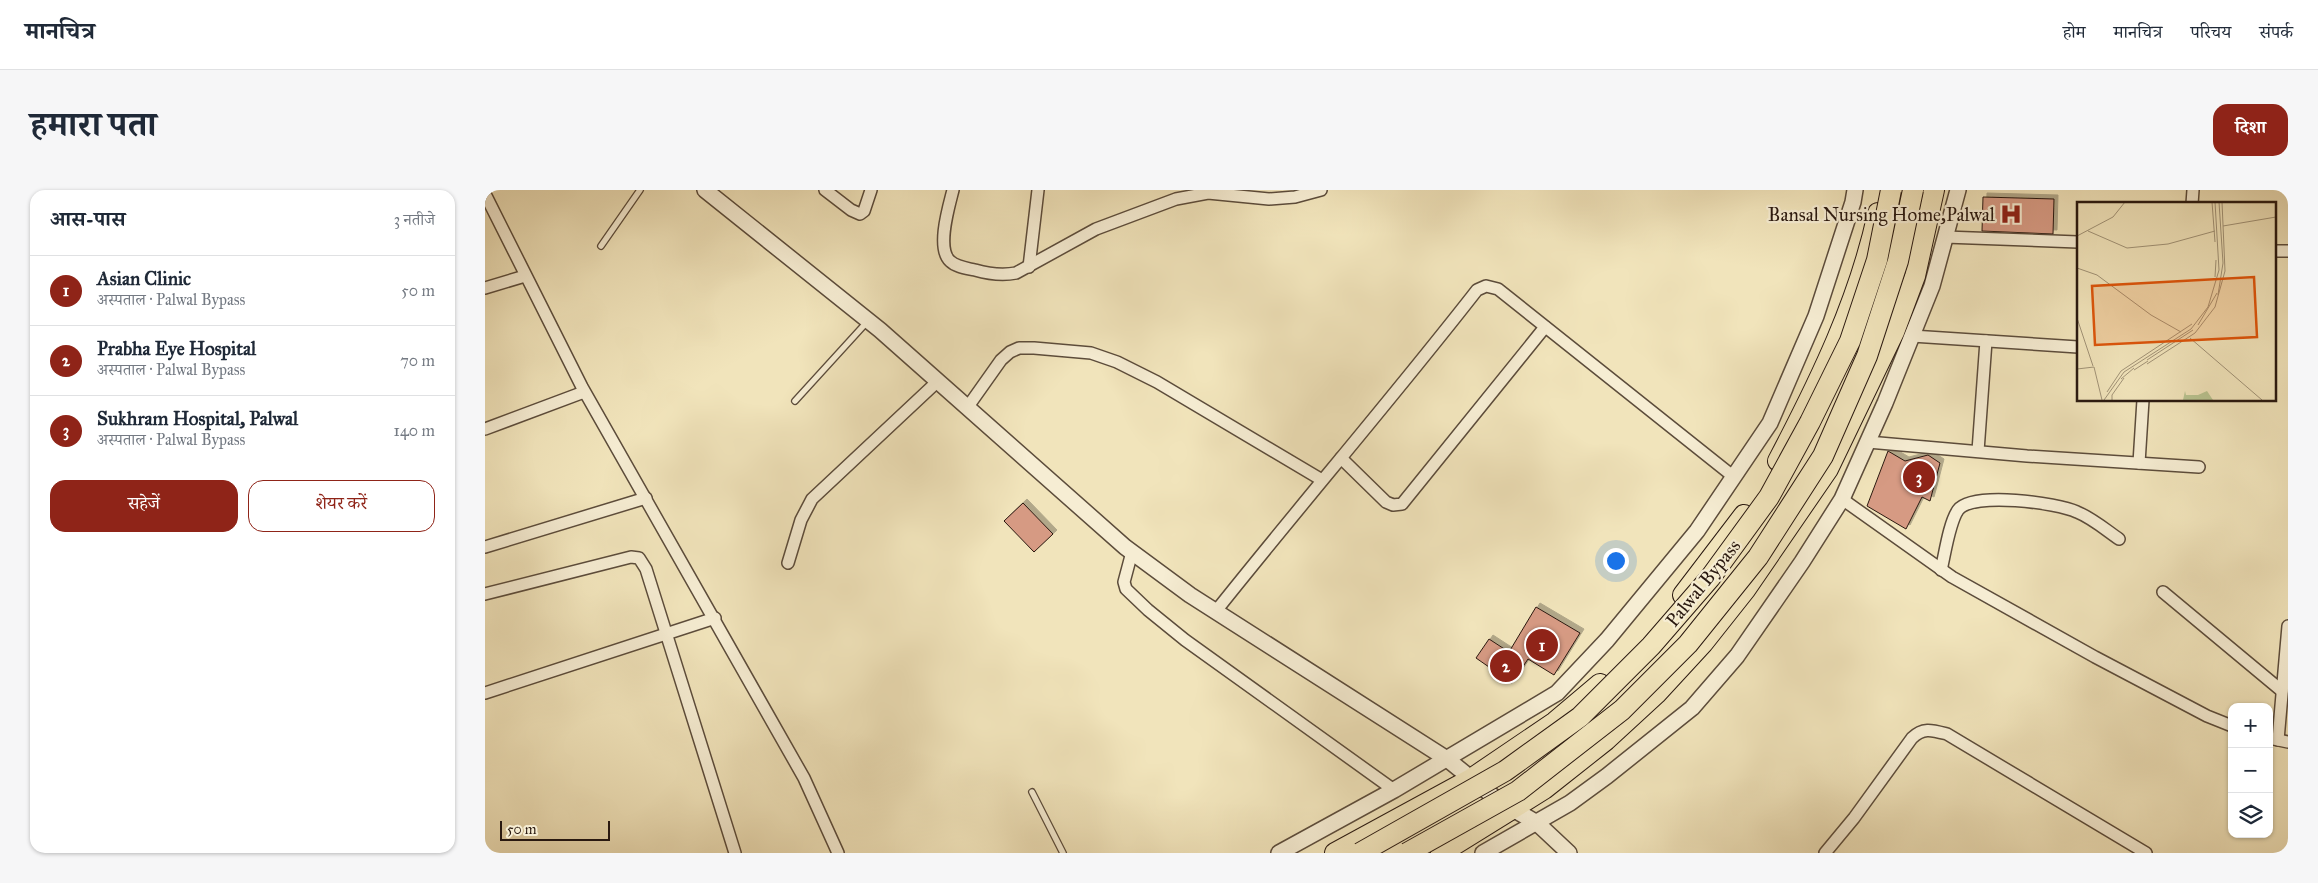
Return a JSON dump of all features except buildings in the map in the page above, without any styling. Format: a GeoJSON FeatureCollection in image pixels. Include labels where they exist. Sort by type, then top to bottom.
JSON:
{"type":"FeatureCollection","features":[{"type":"Feature","properties":{"kind":"highway"},"geometry":{"type":"LineString","coordinates":[[1335,853],[1471,778],[1555,722],[1593,693],[1655,630],[1695,581],[1762,490],[1822,376],[1841,332],[1861,274],[1883,190]]}},
{"type":"Feature","properties":{"kind":"highway","name":"Palwal Bypass"},"geometry":{"type":"LineString","coordinates":[[1360,853],[1505,772],[1580,717],[1651,646],[1710,578],[1769,497],[1810,422],[1850,341],[1877,260],[1891,190]]}},
{"type":"Feature","properties":{"kind":"highway","name":"Palwal Bypass"},"geometry":{"type":"LineString","coordinates":[[1407,853],[1518,791],[1622,710],[1688,644],[1758,556],[1823,456],[1867,356],[1898,261],[1913,190]]}},
{"type":"Feature","properties":{"kind":"highway"},"geometry":{"type":"LineString","coordinates":[[1441,853],[1544,789],[1606,740],[1656,694],[1703,643],[1745,590],[1797,517],[1828,469],[1894,332],[1915,276],[1934,190]]}},
{"type":"Feature","properties":{"kind":"street"},"geometry":{"type":"LineString","coordinates":[[705,190],[868,320],[1132,552],[1216,611],[1447,759],[1499,801],[1537,824],[1569,853]]}},
{"type":"Feature","properties":{"kind":"street"},"geometry":{"type":"LineString","coordinates":[[825,190],[851,210],[860,214],[871,190]]}},
{"type":"Feature","properties":{"kind":"street"},"geometry":{"type":"LineString","coordinates":[[953,190],[946,217],[944,249],[949,260],[957,266],[1003,276],[1016,274],[1096,229],[1176,199],[1208,193],[1269,199],[1321,190]]}},
{"type":"Feature","properties":{"kind":"street"},"geometry":{"type":"LineString","coordinates":[[1029,267],[1038,190]]}},
{"type":"Feature","properties":{"kind":"street"},"geometry":{"type":"LineString","coordinates":[[1279,853],[1394,790],[1557,693],[1607,640],[1697,531],[1770,423],[1808,334],[1853,202],[1855,190]]}},
{"type":"Feature","properties":{"kind":"street"},"geometry":{"type":"LineString","coordinates":[[1483,853],[1537,824],[1607,776],[1692,708],[1737,656],[1802,562],[1842,499],[1868,442],[1932,286],[1958,190]]}},
{"type":"Feature","properties":{"kind":"street"},"geometry":{"type":"LineString","coordinates":[[485,194],[584,392],[715,618],[804,778],[838,853]]}},
{"type":"Feature","properties":{"kind":"street"},"geometry":{"type":"LineString","coordinates":[[1945,237],[2077,242]]}},
{"type":"Feature","properties":{"kind":"street"},"geometry":{"type":"LineString","coordinates":[[2275,251],[2288,251]]}},
{"type":"Feature","properties":{"kind":"street"},"geometry":{"type":"LineString","coordinates":[[485,288],[525,276]]}},
{"type":"Feature","properties":{"kind":"street"},"geometry":{"type":"LineString","coordinates":[[1216,611],[1482,287],[1498,289],[1734,477]]}},
{"type":"Feature","properties":{"kind":"street"},"geometry":{"type":"LineString","coordinates":[[1341,458],[1386,502],[1393,505],[1403,504],[1545,327]]}},
{"type":"Feature","properties":{"kind":"street"},"geometry":{"type":"LineString","coordinates":[[1912,336],[2077,347]]}},
{"type":"Feature","properties":{"kind":"street"},"geometry":{"type":"LineString","coordinates":[[1978,451],[1986,341]]}},
{"type":"Feature","properties":{"kind":"street"},"geometry":{"type":"LineString","coordinates":[[967,408],[1001,360],[1010,352],[1019,348],[1091,354],[1117,362],[1157,382],[1322,480]]}},
{"type":"Feature","properties":{"kind":"street"},"geometry":{"type":"LineString","coordinates":[[788,563],[801,520],[812,499],[938,381]]}},
{"type":"Feature","properties":{"kind":"street"},"geometry":{"type":"LineString","coordinates":[[485,429],[584,392]]}},
{"type":"Feature","properties":{"kind":"street"},"geometry":{"type":"LineString","coordinates":[[2139,463],[2143,401]]}},
{"type":"Feature","properties":{"kind":"street"},"geometry":{"type":"LineString","coordinates":[[1868,442],[2199,467]]}},
{"type":"Feature","properties":{"kind":"street"},"geometry":{"type":"LineString","coordinates":[[485,547],[646,498]]}},
{"type":"Feature","properties":{"kind":"street"},"geometry":{"type":"LineString","coordinates":[[1842,499],[1941,570],[2095,657],[2207,716],[2228,724]]}},
{"type":"Feature","properties":{"kind":"street"},"geometry":{"type":"LineString","coordinates":[[1941,570],[1953,519],[1958,510],[1969,502],[2029,502],[2058,505],[2079,512],[2119,539]]}},
{"type":"Feature","properties":{"kind":"street"},"geometry":{"type":"LineString","coordinates":[[1132,552],[1124,582],[1126,589],[1148,610],[1185,640],[1394,790]]}},
{"type":"Feature","properties":{"kind":"street"},"geometry":{"type":"LineString","coordinates":[[485,594],[631,557],[639,558],[646,569],[735,853]]}},
{"type":"Feature","properties":{"kind":"street"},"geometry":{"type":"LineString","coordinates":[[2163,592],[2282,691]]}},
{"type":"Feature","properties":{"kind":"street"},"geometry":{"type":"LineString","coordinates":[[485,693],[715,618]]}},
{"type":"Feature","properties":{"kind":"street"},"geometry":{"type":"LineString","coordinates":[[2278,740],[2288,626]]}},
{"type":"Feature","properties":{"kind":"street"},"geometry":{"type":"LineString","coordinates":[[1825,853],[1854,818],[1912,738],[1919,731],[1926,729],[1947,734],[2146,853]]}},
{"type":"Feature","properties":{"kind":"lane"},"geometry":{"type":"LineString","coordinates":[[601,246],[640,190]]}},
{"type":"Feature","properties":{"kind":"lane"},"geometry":{"type":"LineString","coordinates":[[795,400],[868,320]]}},
{"type":"Feature","properties":{"kind":"lane"},"geometry":{"type":"LineString","coordinates":[[1032,792],[1063,853]]}},
{"type":"Feature","properties":{"kind":"place","name":"Bansal Nursing Home,Palwal"},"geometry":{"type":"Point","coordinates":[2011,214]}},
{"type":"Feature","properties":{"kind":"place","name":"Sukhram Hospital, Palwal"},"geometry":{"type":"Point","coordinates":[1919,477]}},
{"type":"Feature","properties":{"kind":"place","name":"Asian Clinic"},"geometry":{"type":"Point","coordinates":[1542,645]}},
{"type":"Feature","properties":{"kind":"place","name":"Prabha Eye Hospital"},"geometry":{"type":"Point","coordinates":[1506,666]}}]}
